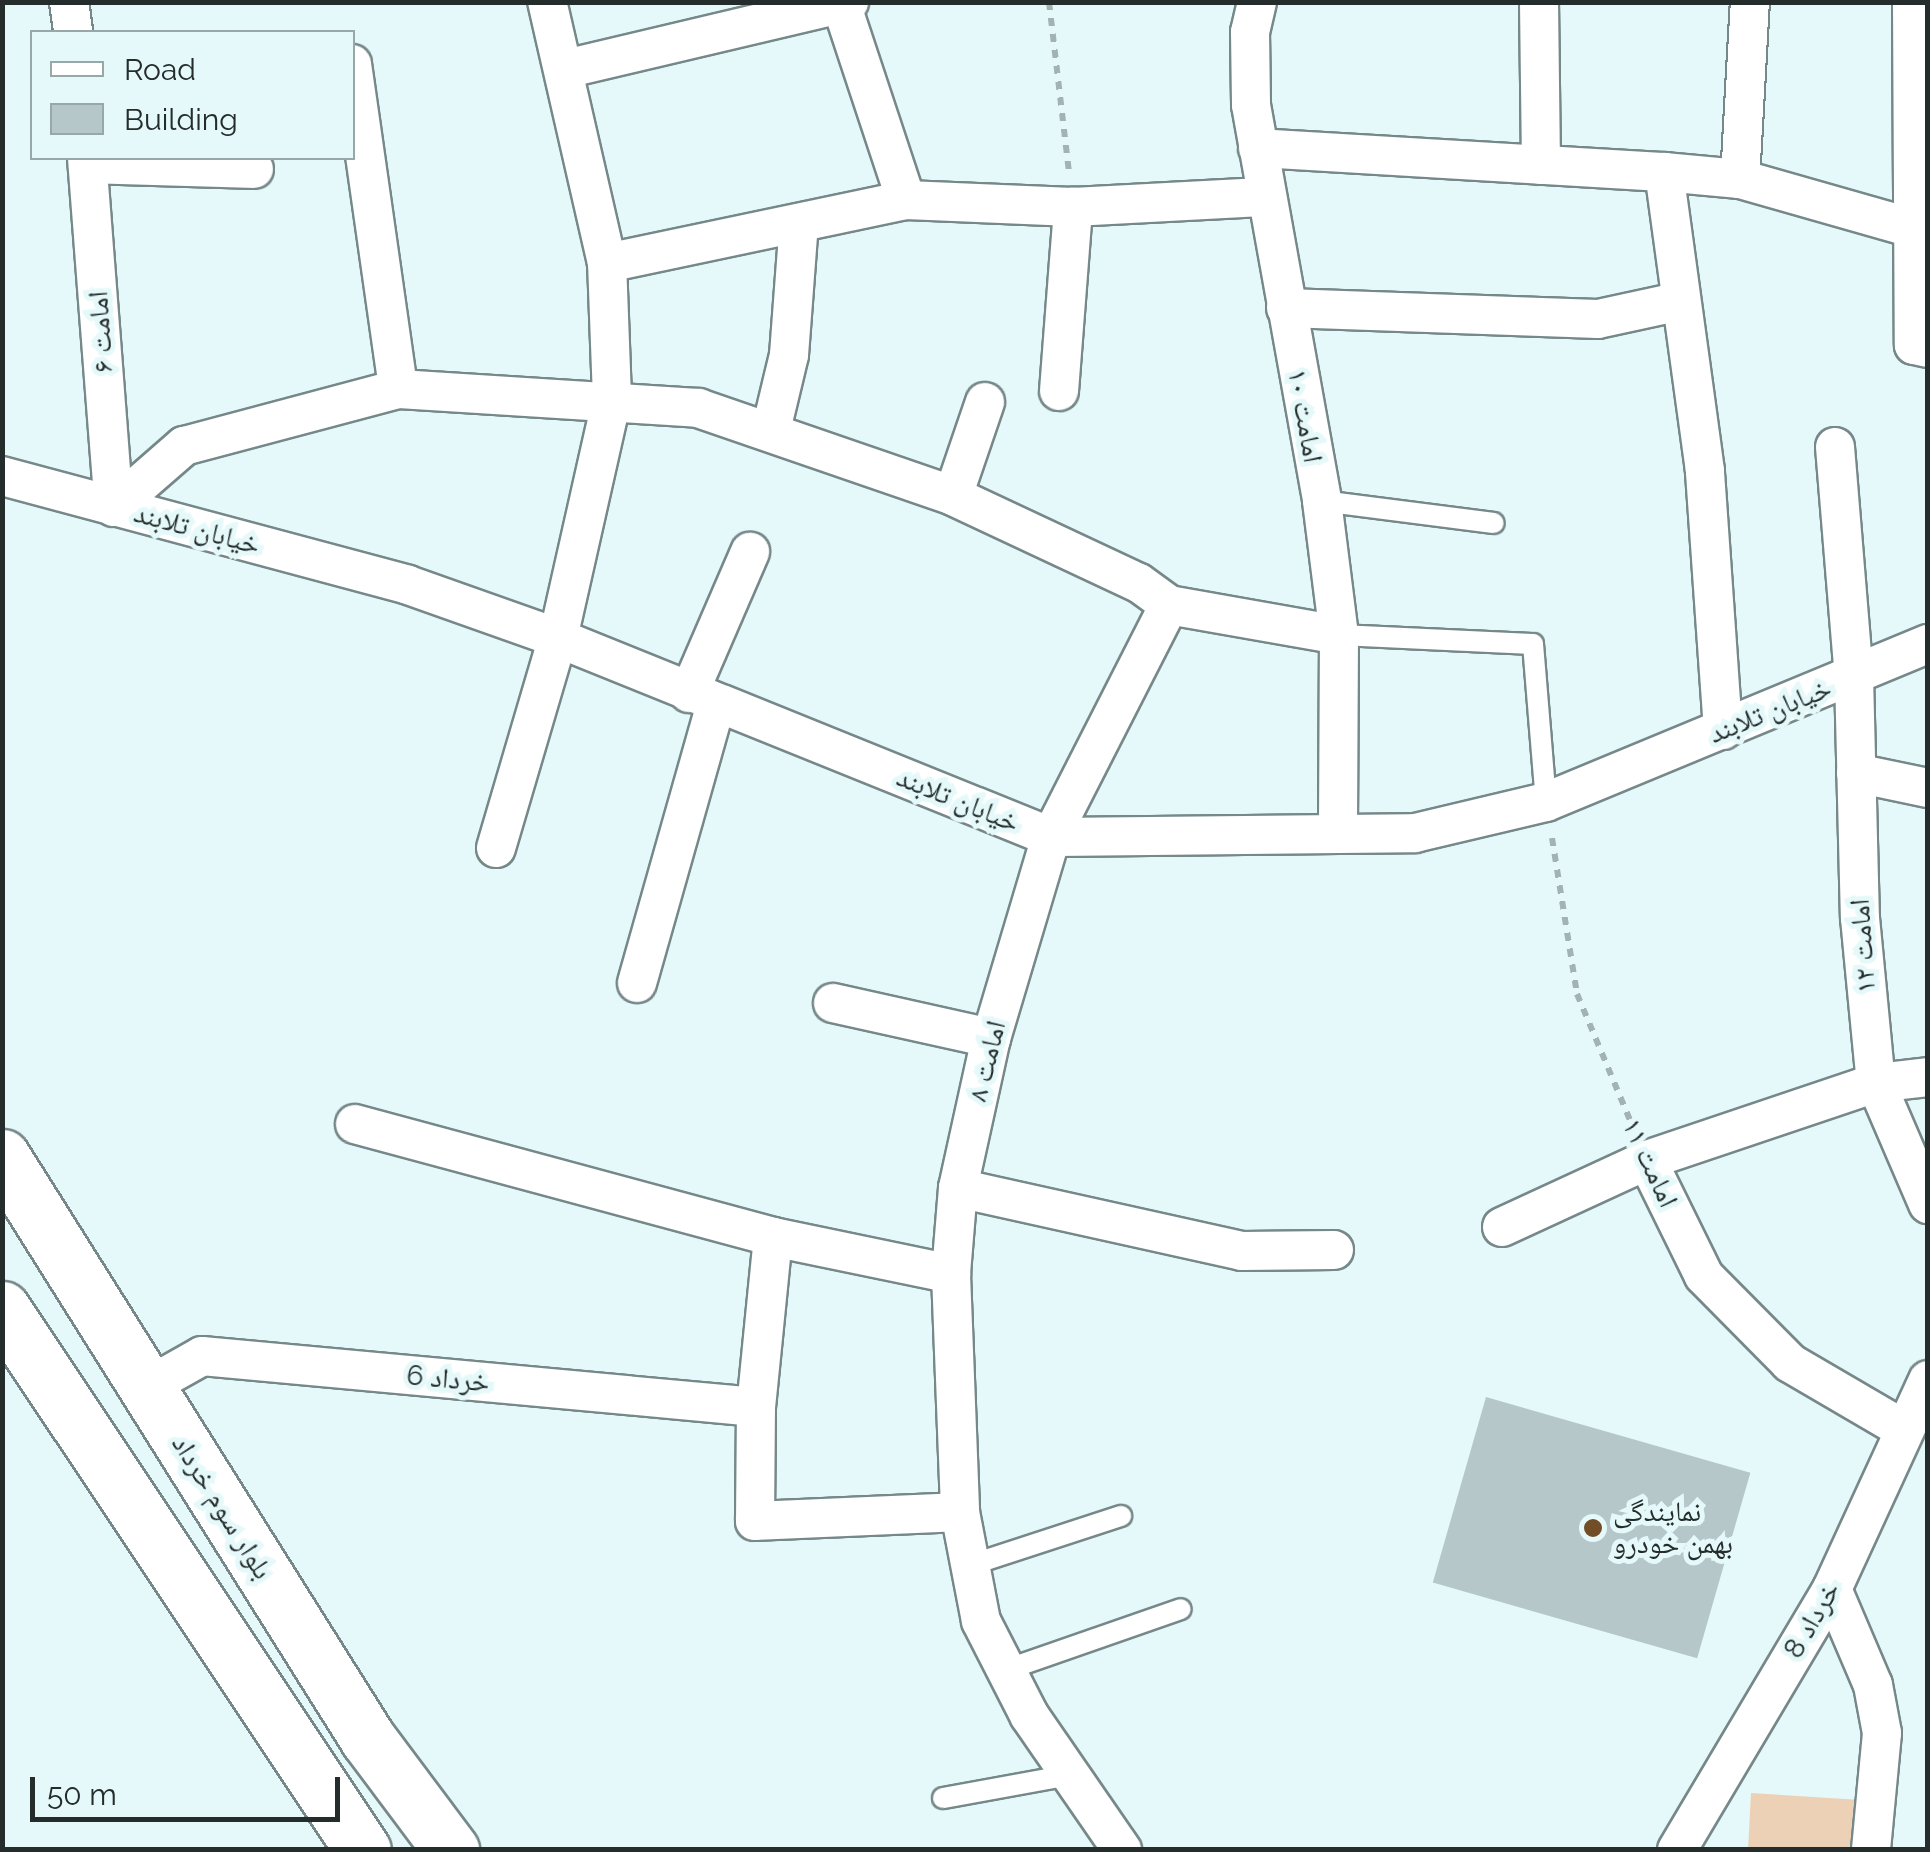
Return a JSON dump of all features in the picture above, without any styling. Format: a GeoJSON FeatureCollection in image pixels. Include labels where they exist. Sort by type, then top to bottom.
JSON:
{"type":"FeatureCollection","features":[{"type":"Feature","properties":{"kind":"main road","name":"بلوار سوم خرداد"},"geometry":{"type":"LineString","coordinates":[[2,1157],[368,1739],[450,1850]]}},
{"type":"Feature","properties":{"kind":"main road"},"geometry":{"type":"LineString","coordinates":[[2,1310],[363,1850]]}},
{"type":"Feature","properties":{"kind":"street"},"geometry":{"type":"LineString","coordinates":[[70,2],[73,30]]}},
{"type":"Feature","properties":{"kind":"street"},"geometry":{"type":"LineString","coordinates":[[496,848],[558,638],[612,398],[607,264],[547,2]]}},
{"type":"Feature","properties":{"kind":"street","name":"امامت ۱۰"},"geometry":{"type":"LineString","coordinates":[[1257,2],[1250,32],[1258,148],[1322,501],[1339,635],[1338,832]]}},
{"type":"Feature","properties":{"kind":"street"},"geometry":{"type":"LineString","coordinates":[[1539,2],[1541,165]]}},
{"type":"Feature","properties":{"kind":"street"},"geometry":{"type":"LineString","coordinates":[[1740,179],[1750,2]]}},
{"type":"Feature","properties":{"kind":"street"},"geometry":{"type":"LineString","coordinates":[[1912,2],[1922,112],[1914,345],[1928,348]]}},
{"type":"Feature","properties":{"kind":"street"},"geometry":{"type":"LineString","coordinates":[[565,69],[714,18],[845,3],[906,200]]}},
{"type":"Feature","properties":{"kind":"street"},"geometry":{"type":"LineString","coordinates":[[355,85],[398,389]]}},
{"type":"Feature","properties":{"kind":"street"},"geometry":{"type":"LineString","coordinates":[[1258,148],[1740,179],[1915,229]]}},
{"type":"Feature","properties":{"kind":"street"},"geometry":{"type":"LineString","coordinates":[[88,161],[254,169]]}},
{"type":"Feature","properties":{"kind":"street","name":"امامت ۶"},"geometry":{"type":"LineString","coordinates":[[88,161],[114,507]]}},
{"type":"Feature","properties":{"kind":"street"},"geometry":{"type":"LineString","coordinates":[[1664,172],[1705,472],[1723,730]]}},
{"type":"Feature","properties":{"kind":"street"},"geometry":{"type":"LineString","coordinates":[[607,264],[906,200],[1074,207],[1267,197]]}},
{"type":"Feature","properties":{"kind":"street"},"geometry":{"type":"LineString","coordinates":[[1059,391],[1074,207]]}},
{"type":"Feature","properties":{"kind":"street"},"geometry":{"type":"LineString","coordinates":[[771,430],[789,355],[799,223]]}},
{"type":"Feature","properties":{"kind":"street"},"geometry":{"type":"LineString","coordinates":[[1286,308],[1598,319],[1681,301]]}},
{"type":"Feature","properties":{"kind":"street"},"geometry":{"type":"LineString","coordinates":[[114,507],[184,446],[398,389],[612,398],[698,408],[771,430],[953,496],[1139,584],[1169,605],[1339,635]]}},
{"type":"Feature","properties":{"kind":"street"},"geometry":{"type":"LineString","coordinates":[[953,496],[984,402]]}},
{"type":"Feature","properties":{"kind":"street","name":"امامت ۱۲"},"geometry":{"type":"LineString","coordinates":[[1835,447],[1854,676],[1860,918],[1876,1083],[1928,1204]]}},
{"type":"Feature","properties":{"kind":"street","name":"خیابان تلابند"},"geometry":{"type":"LineString","coordinates":[[2,476],[408,585],[558,638],[1051,837],[1414,834],[1546,802],[1928,644]]}},
{"type":"Feature","properties":{"kind":"street"},"geometry":{"type":"LineString","coordinates":[[637,983],[702,699],[750,552]]}},
{"type":"Feature","properties":{"kind":"street","name":"امامت ۸"},"geometry":{"type":"LineString","coordinates":[[1122,1850],[1003,1671],[981,1621],[960,1512],[951,1274],[958,1188],[990,1038],[1051,837],[1169,605]]}},
{"type":"Feature","properties":{"kind":"street"},"geometry":{"type":"LineString","coordinates":[[1856,773],[1928,788]]}},
{"type":"Feature","properties":{"kind":"street"},"geometry":{"type":"LineString","coordinates":[[833,1003],[990,1038]]}},
{"type":"Feature","properties":{"kind":"street"},"geometry":{"type":"LineString","coordinates":[[1502,1228],[1647,1160],[1876,1083],[1928,1077]]}},
{"type":"Feature","properties":{"kind":"street"},"geometry":{"type":"LineString","coordinates":[[355,1124],[774,1237],[951,1274]]}},
{"type":"Feature","properties":{"kind":"street","name":"امامت ۱۱"},"geometry":{"type":"LineString","coordinates":[[1647,1160],[1704,1276],[1790,1363],[1903,1428]]}},
{"type":"Feature","properties":{"kind":"street"},"geometry":{"type":"LineString","coordinates":[[958,1188],[1242,1251],[1334,1250]]}},
{"type":"Feature","properties":{"kind":"street"},"geometry":{"type":"LineString","coordinates":[[774,1237],[756,1406],[754,1521],[960,1512]]}},
{"type":"Feature","properties":{"kind":"street","name":"خرداد 6"},"geometry":{"type":"LineString","coordinates":[[147,1387],[202,1356],[756,1406]]}},
{"type":"Feature","properties":{"kind":"street","name":"خرداد 8"},"geometry":{"type":"LineString","coordinates":[[1676,1850],[1832,1589],[1928,1380]]}},
{"type":"Feature","properties":{"kind":"street"},"geometry":{"type":"LineString","coordinates":[[1832,1589],[1873,1685],[1882,1733],[1872,1850]]}},
{"type":"Feature","properties":{"kind":"lane"},"geometry":{"type":"LineString","coordinates":[[1322,501],[1494,523]]}},
{"type":"Feature","properties":{"kind":"lane"},"geometry":{"type":"LineString","coordinates":[[1339,635],[1533,644],[1546,802]]}},
{"type":"Feature","properties":{"kind":"lane"},"geometry":{"type":"LineString","coordinates":[[970,1566],[1121,1516]]}},
{"type":"Feature","properties":{"kind":"lane"},"geometry":{"type":"LineString","coordinates":[[1003,1671],[1181,1609]]}},
{"type":"Feature","properties":{"kind":"lane"},"geometry":{"type":"LineString","coordinates":[[943,1798],[1070,1775]]}},
{"type":"Feature","properties":{"kind":"path"},"geometry":{"type":"LineString","coordinates":[[1049,2],[1074,207]]}},
{"type":"Feature","properties":{"kind":"path","name":"امامت ۱۱"},"geometry":{"type":"LineString","coordinates":[[1546,802],[1577,994],[1647,1160]]}},
{"type":"Feature","properties":{"kind":"shaded area"},"geometry":{"type":"Polygon","coordinates":[[[1751,1793],[1861,1800],[1858,1849],[1748,1850],[1751,1793]]]}},
{"type":"Feature","properties":{"kind":"building","name":"نمایندگی بهمن خودرو"},"geometry":{"type":"Polygon","coordinates":[[[1486,1397],[1750,1473],[1697,1658],[1433,1583],[1486,1397]]]}},
{"type":"Feature","properties":{"kind":"place","name":"نمایندگی بهمن خودرو"},"geometry":{"type":"Point","coordinates":[1593,1528]}}]}
